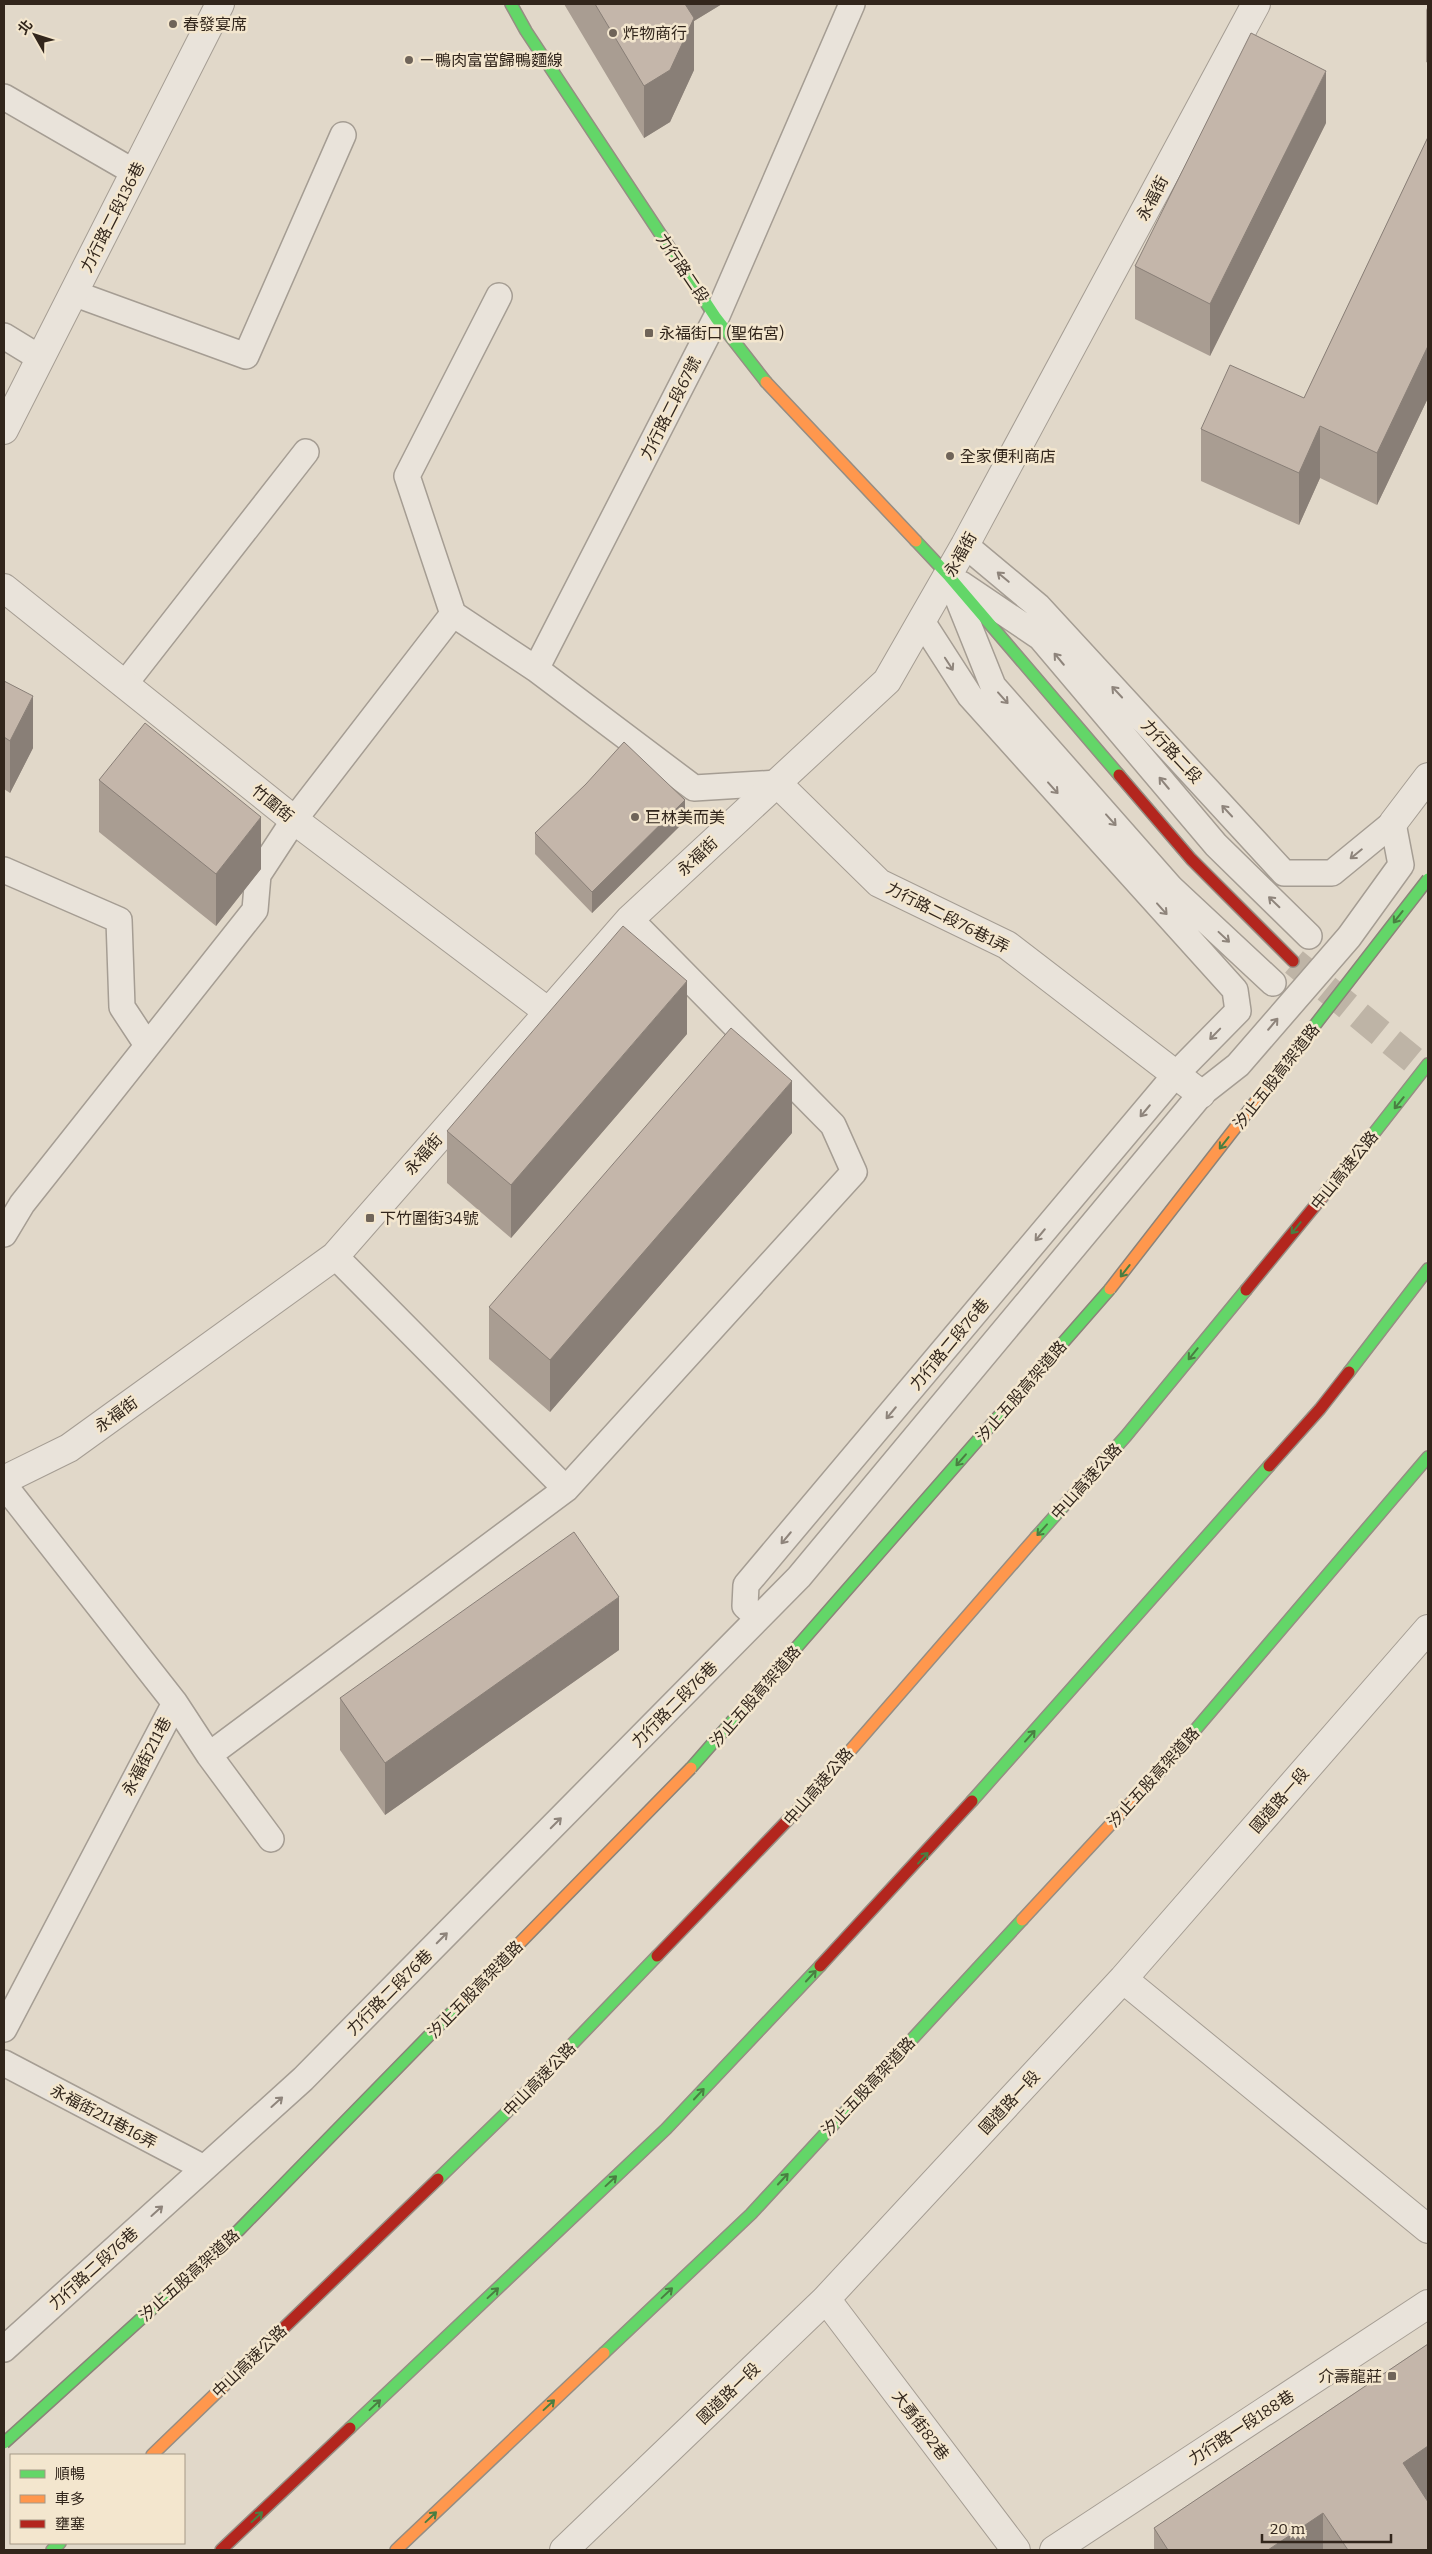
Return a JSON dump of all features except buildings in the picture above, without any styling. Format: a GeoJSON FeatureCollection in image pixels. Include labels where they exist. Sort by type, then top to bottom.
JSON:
{"type":"FeatureCollection","features":[{"type":"Feature","properties":{"kind":"main road","name":"力行路二段"},"geometry":{"type":"LineString","coordinates":[[511,4],[526,31],[716,318],[759,374],[948,575],[1191,859],[1293,961]]}},
{"type":"Feature","properties":{"kind":"main road","name":"汐止五股高架道路"},"geometry":{"type":"LineString","coordinates":[[4,2443],[239,2230],[707,1751],[1121,1276],[1428,879]]}},
{"type":"Feature","properties":{"kind":"main road","name":"中山高速公路"},"geometry":{"type":"LineString","coordinates":[[153,2454],[504,2116],[800,1808],[962,1620],[1126,1436],[1404,1097],[1428,1064]]}},
{"type":"Feature","properties":{"kind":"main road"},"geometry":{"type":"LineString","coordinates":[[221,2550],[666,2129],[920,1860],[1320,1409],[1428,1268]]}},
{"type":"Feature","properties":{"kind":"main road","name":"汐止五股高架道路"},"geometry":{"type":"LineString","coordinates":[[396,2550],[751,2214],[1154,1778],[1428,1457]]}},
{"type":"Feature","properties":{"kind":"street","name":"力行路二段136巷"},"geometry":{"type":"LineString","coordinates":[[4,430],[220,4]]}},
{"type":"Feature","properties":{"kind":"street","name":"永福街"},"geometry":{"type":"LineString","coordinates":[[4,1480],[69,1448],[335,1256],[547,1011],[630,919],[887,681],[922,623],[965,545],[1256,4]]}},
{"type":"Feature","properties":{"kind":"street","name":"竹圍街"},"geometry":{"type":"LineString","coordinates":[[4,588],[294,820],[547,1011]]}},
{"type":"Feature","properties":{"kind":"street"},"geometry":{"type":"LineString","coordinates":[[1394,823],[1428,776]]}},
{"type":"Feature","properties":{"kind":"street","name":"力行路二段76巷1弄"},"geometry":{"type":"LineString","coordinates":[[776,783],[879,883],[1007,945],[1201,1094]]}},
{"type":"Feature","properties":{"kind":"street","name":"國道路一段"},"geometry":{"type":"LineString","coordinates":[[564,2550],[826,2299],[1123,1979],[1428,1629]]}},
{"type":"Feature","properties":{"kind":"street"},"geometry":{"type":"LineString","coordinates":[[1123,1979],[1428,2229]]}},
{"type":"Feature","properties":{"kind":"street","name":"大勇街82巷"},"geometry":{"type":"LineString","coordinates":[[826,2299],[1016,2550]]}},
{"type":"Feature","properties":{"kind":"street","name":"力行路一段188巷"},"geometry":{"type":"LineString","coordinates":[[1054,2550],[1428,2304]]}},
{"type":"Feature","properties":{"kind":"lane","name":"力行路二段67號"},"geometry":{"type":"LineString","coordinates":[[536,669],[716,318],[852,4]]}},
{"type":"Feature","properties":{"kind":"lane"},"geometry":{"type":"LineString","coordinates":[[4,97],[134,172]]}},
{"type":"Feature","properties":{"kind":"lane"},"geometry":{"type":"LineString","coordinates":[[74,293],[246,356],[343,135]]}},
{"type":"Feature","properties":{"kind":"lane"},"geometry":{"type":"LineString","coordinates":[[499,296],[407,476],[453,614],[536,669],[694,788],[776,783]]}},
{"type":"Feature","properties":{"kind":"lane"},"geometry":{"type":"LineString","coordinates":[[4,336],[40,358]]}},
{"type":"Feature","properties":{"kind":"lane"},"geometry":{"type":"LineString","coordinates":[[124,684],[306,452]]}},
{"type":"Feature","properties":{"kind":"lane","name":"力行路二段"},"geometry":{"type":"LineString","coordinates":[[965,545],[1038,606],[1284,873],[1332,873],[1394,823]]}},
{"type":"Feature","properties":{"kind":"lane","name":"力行路二段"},"geometry":{"type":"LineString","coordinates":[[948,575],[1040,637],[1216,845],[1309,936]]}},
{"type":"Feature","properties":{"kind":"lane","name":"力行路二段"},"geometry":{"type":"LineString","coordinates":[[948,575],[993,686],[1171,888],[1273,983]]}},
{"type":"Feature","properties":{"kind":"lane"},"geometry":{"type":"LineString","coordinates":[[4,1234],[22,1204],[254,910],[258,875],[294,820],[453,614]]}},
{"type":"Feature","properties":{"kind":"lane"},"geometry":{"type":"LineString","coordinates":[[922,623],[970,696],[1235,990],[1238,1011],[1176,1074]]}},
{"type":"Feature","properties":{"kind":"lane","name":"力行路二段76巷"},"geometry":{"type":"LineString","coordinates":[[4,2349],[303,2079],[799,1577],[1201,1094],[1238,1066],[1349,937],[1401,865],[1394,823]]}},
{"type":"Feature","properties":{"kind":"lane"},"geometry":{"type":"LineString","coordinates":[[4,870],[119,920],[122,1007],[146,1045]]}},
{"type":"Feature","properties":{"kind":"lane"},"geometry":{"type":"LineString","coordinates":[[209,1755],[566,1489],[854,1172],[833,1125],[630,919]]}},
{"type":"Feature","properties":{"kind":"lane","name":"力行路二段76巷"},"geometry":{"type":"LineString","coordinates":[[758,1618],[745,1606],[746,1585],[1176,1074]]}},
{"type":"Feature","properties":{"kind":"lane"},"geometry":{"type":"LineString","coordinates":[[335,1256],[566,1489]]}},
{"type":"Feature","properties":{"kind":"lane","name":"永福街211巷"},"geometry":{"type":"LineString","coordinates":[[4,1485],[174,1703],[4,2029]]}},
{"type":"Feature","properties":{"kind":"lane"},"geometry":{"type":"LineString","coordinates":[[174,1703],[270,1839]]}},
{"type":"Feature","properties":{"kind":"lane","name":"永福街211巷16弄"},"geometry":{"type":"LineString","coordinates":[[4,2063],[204,2168]]}},
{"type":"Feature","properties":{"kind":"tunnel"},"geometry":{"type":"LineString","coordinates":[[1294,962],[1428,1072]]}},
{"type":"Feature","properties":{"kind":"traffic: fast"},"geometry":{"type":"LineString","coordinates":[[511,4],[526,31],[716,318],[766,382]]}},
{"type":"Feature","properties":{"kind":"traffic: fast"},"geometry":{"type":"LineString","coordinates":[[916,541],[948,575],[1119,775]]}},
{"type":"Feature","properties":{"kind":"traffic: fast"},"geometry":{"type":"LineString","coordinates":[[1298,1047],[1428,879]]}},
{"type":"Feature","properties":{"kind":"traffic: fast"},"geometry":{"type":"LineString","coordinates":[[1364,1146],[1428,1064]]}},
{"type":"Feature","properties":{"kind":"traffic: fast"},"geometry":{"type":"LineString","coordinates":[[1349,1372],[1428,1269]]}},
{"type":"Feature","properties":{"kind":"traffic: fast"},"geometry":{"type":"LineString","coordinates":[[691,1768],[1110,1289]]}},
{"type":"Feature","properties":{"kind":"traffic: fast"},"geometry":{"type":"LineString","coordinates":[[1036,1537],[1126,1436],[1246,1290]]}},
{"type":"Feature","properties":{"kind":"traffic: fast"},"geometry":{"type":"LineString","coordinates":[[1161,1770],[1428,1457]]}},
{"type":"Feature","properties":{"kind":"traffic: fast"},"geometry":{"type":"LineString","coordinates":[[972,1801],[1269,1466]]}},
{"type":"Feature","properties":{"kind":"traffic: fast"},"geometry":{"type":"LineString","coordinates":[[604,2353],[751,2214],[1022,1920]]}},
{"type":"Feature","properties":{"kind":"traffic: fast"},"geometry":{"type":"LineString","coordinates":[[438,2179],[504,2115],[657,1956]]}},
{"type":"Feature","properties":{"kind":"traffic: fast"},"geometry":{"type":"LineString","coordinates":[[350,2428],[666,2129],[820,1966]]}},
{"type":"Feature","properties":{"kind":"traffic: fast"},"geometry":{"type":"LineString","coordinates":[[4,2443],[239,2230],[457,2007]]}},
{"type":"Feature","properties":{"kind":"traffic: fast"},"geometry":{"type":"LineString","coordinates":[[52,2550],[59,2544]]}},
{"type":"Feature","properties":{"kind":"traffic: slow"},"geometry":{"type":"LineString","coordinates":[[766,382],[916,541]]}},
{"type":"Feature","properties":{"kind":"traffic: slow"},"geometry":{"type":"LineString","coordinates":[[1110,1289],[1298,1047]]}},
{"type":"Feature","properties":{"kind":"traffic: slow"},"geometry":{"type":"LineString","coordinates":[[809,1798],[1036,1537]]}},
{"type":"Feature","properties":{"kind":"traffic: slow"},"geometry":{"type":"LineString","coordinates":[[457,2007],[691,1768]]}},
{"type":"Feature","properties":{"kind":"traffic: slow"},"geometry":{"type":"LineString","coordinates":[[1022,1920],[1161,1770]]}},
{"type":"Feature","properties":{"kind":"traffic: slow"},"geometry":{"type":"LineString","coordinates":[[153,2454],[265,2346]]}},
{"type":"Feature","properties":{"kind":"traffic: slow"},"geometry":{"type":"LineString","coordinates":[[396,2550],[604,2353]]}},
{"type":"Feature","properties":{"kind":"traffic: jam"},"geometry":{"type":"LineString","coordinates":[[1119,775],[1191,859],[1293,961]]}},
{"type":"Feature","properties":{"kind":"traffic: jam"},"geometry":{"type":"LineString","coordinates":[[1246,1290],[1364,1146]]}},
{"type":"Feature","properties":{"kind":"traffic: jam"},"geometry":{"type":"LineString","coordinates":[[1269,1466],[1320,1409],[1349,1372]]}},
{"type":"Feature","properties":{"kind":"traffic: jam"},"geometry":{"type":"LineString","coordinates":[[657,1956],[809,1798]]}},
{"type":"Feature","properties":{"kind":"traffic: jam"},"geometry":{"type":"LineString","coordinates":[[820,1966],[972,1801]]}},
{"type":"Feature","properties":{"kind":"traffic: jam"},"geometry":{"type":"LineString","coordinates":[[265,2346],[438,2179]]}},
{"type":"Feature","properties":{"kind":"traffic: jam"},"geometry":{"type":"LineString","coordinates":[[221,2550],[350,2428]]}},
{"type":"Feature","properties":{"kind":"place","name":"春發宴席"},"geometry":{"type":"Point","coordinates":[173,24]}},
{"type":"Feature","properties":{"kind":"place","name":"炸物商行"},"geometry":{"type":"Point","coordinates":[613,33]}},
{"type":"Feature","properties":{"kind":"place","name":"ㄧ鴨肉富當歸鴨麵線"},"geometry":{"type":"Point","coordinates":[409,60]}},
{"type":"Feature","properties":{"kind":"place","name":"永福街口 (聖佑宮)"},"geometry":{"type":"Point","coordinates":[649,333]}},
{"type":"Feature","properties":{"kind":"place","name":"全家便利商店"},"geometry":{"type":"Point","coordinates":[950,456]}},
{"type":"Feature","properties":{"kind":"place","name":"巨林美而美"},"geometry":{"type":"Point","coordinates":[635,817]}},
{"type":"Feature","properties":{"kind":"place","name":"下竹圍街34號"},"geometry":{"type":"Point","coordinates":[370,1218]}},
{"type":"Feature","properties":{"kind":"place","name":"介壽龍莊"},"geometry":{"type":"Point","coordinates":[1392,2376]}}]}
